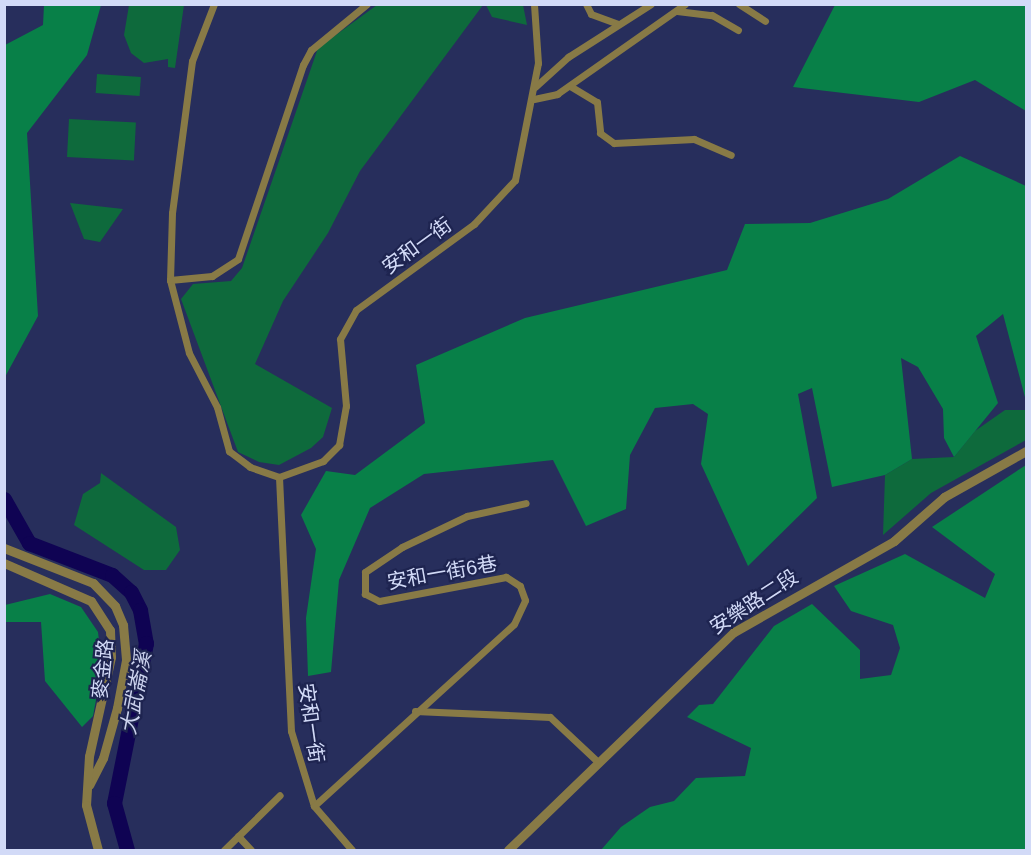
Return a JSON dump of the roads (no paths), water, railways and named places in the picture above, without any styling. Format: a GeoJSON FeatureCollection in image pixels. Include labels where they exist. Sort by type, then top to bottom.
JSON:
{"type":"FeatureCollection","features":[{"type":"Feature","properties":{"kind":"street"},"geometry":{"type":"LineString","coordinates":[[214,4],[192,61],[171,213],[170,280],[189,353],[218,407],[229,451],[250,467],[279,477]]}},
{"type":"Feature","properties":{"kind":"street"},"geometry":{"type":"LineString","coordinates":[[170,280],[212,276],[238,259],[303,65],[321,40],[367,4]]}},
{"type":"Feature","properties":{"kind":"street","name":"安和一街"},"geometry":{"type":"LineString","coordinates":[[352,850],[314,806],[291,731],[279,477],[323,461],[339,445],[346,422],[340,356],[346,325],[356,310],[499,203],[515,180],[536,87],[539,42],[534,4]]}},
{"type":"Feature","properties":{"kind":"street"},"geometry":{"type":"LineString","coordinates":[[586,4],[591,14],[618,24]]}},
{"type":"Feature","properties":{"kind":"street"},"geometry":{"type":"LineString","coordinates":[[536,87],[568,57],[651,4]]}},
{"type":"Feature","properties":{"kind":"street"},"geometry":{"type":"LineString","coordinates":[[534,99],[570,86],[685,4]]}},
{"type":"Feature","properties":{"kind":"street"},"geometry":{"type":"LineString","coordinates":[[739,4],[765,21]]}},
{"type":"Feature","properties":{"kind":"street"},"geometry":{"type":"LineString","coordinates":[[677,11],[712,15],[738,30]]}},
{"type":"Feature","properties":{"kind":"street"},"geometry":{"type":"LineString","coordinates":[[570,86],[597,102],[600,133],[614,143],[694,139],[731,155]]}},
{"type":"Feature","properties":{"kind":"street","name":"安樂路二段"},"geometry":{"type":"LineString","coordinates":[[508,850],[734,632],[894,541],[944,497],[1026,451]]}},
{"type":"Feature","properties":{"kind":"street","name":"安和一街6巷"},"geometry":{"type":"LineString","coordinates":[[314,806],[415,711],[514,624],[525,600],[520,586],[506,577],[380,601],[365,594],[365,572],[402,547],[467,516],[526,503]]}},
{"type":"Feature","properties":{"kind":"street","name":"麥金路"},"geometry":{"type":"LineString","coordinates":[[4,548],[93,583],[115,606],[127,639],[117,708],[103,758],[88,787]]}},
{"type":"Feature","properties":{"kind":"street","name":"麥金路"},"geometry":{"type":"LineString","coordinates":[[4,563],[58,583],[91,601],[103,615],[112,634],[111,657],[88,756],[89,831],[98,850]]}},
{"type":"Feature","properties":{"kind":"street"},"geometry":{"type":"LineString","coordinates":[[101,705],[117,708]]}},
{"type":"Feature","properties":{"kind":"street"},"geometry":{"type":"LineString","coordinates":[[415,711],[550,717],[599,763]]}},
{"type":"Feature","properties":{"kind":"street"},"geometry":{"type":"LineString","coordinates":[[224,850],[280,795]]}},
{"type":"Feature","properties":{"kind":"street"},"geometry":{"type":"LineString","coordinates":[[238,836],[250,850]]}},
{"type":"Feature","properties":{"kind":"waterway","name":"大武崙溪"},"geometry":{"type":"LineString","coordinates":[[4,499],[29,543],[112,575],[131,592],[140,610],[146,643],[114,803],[127,850]]}}]}
